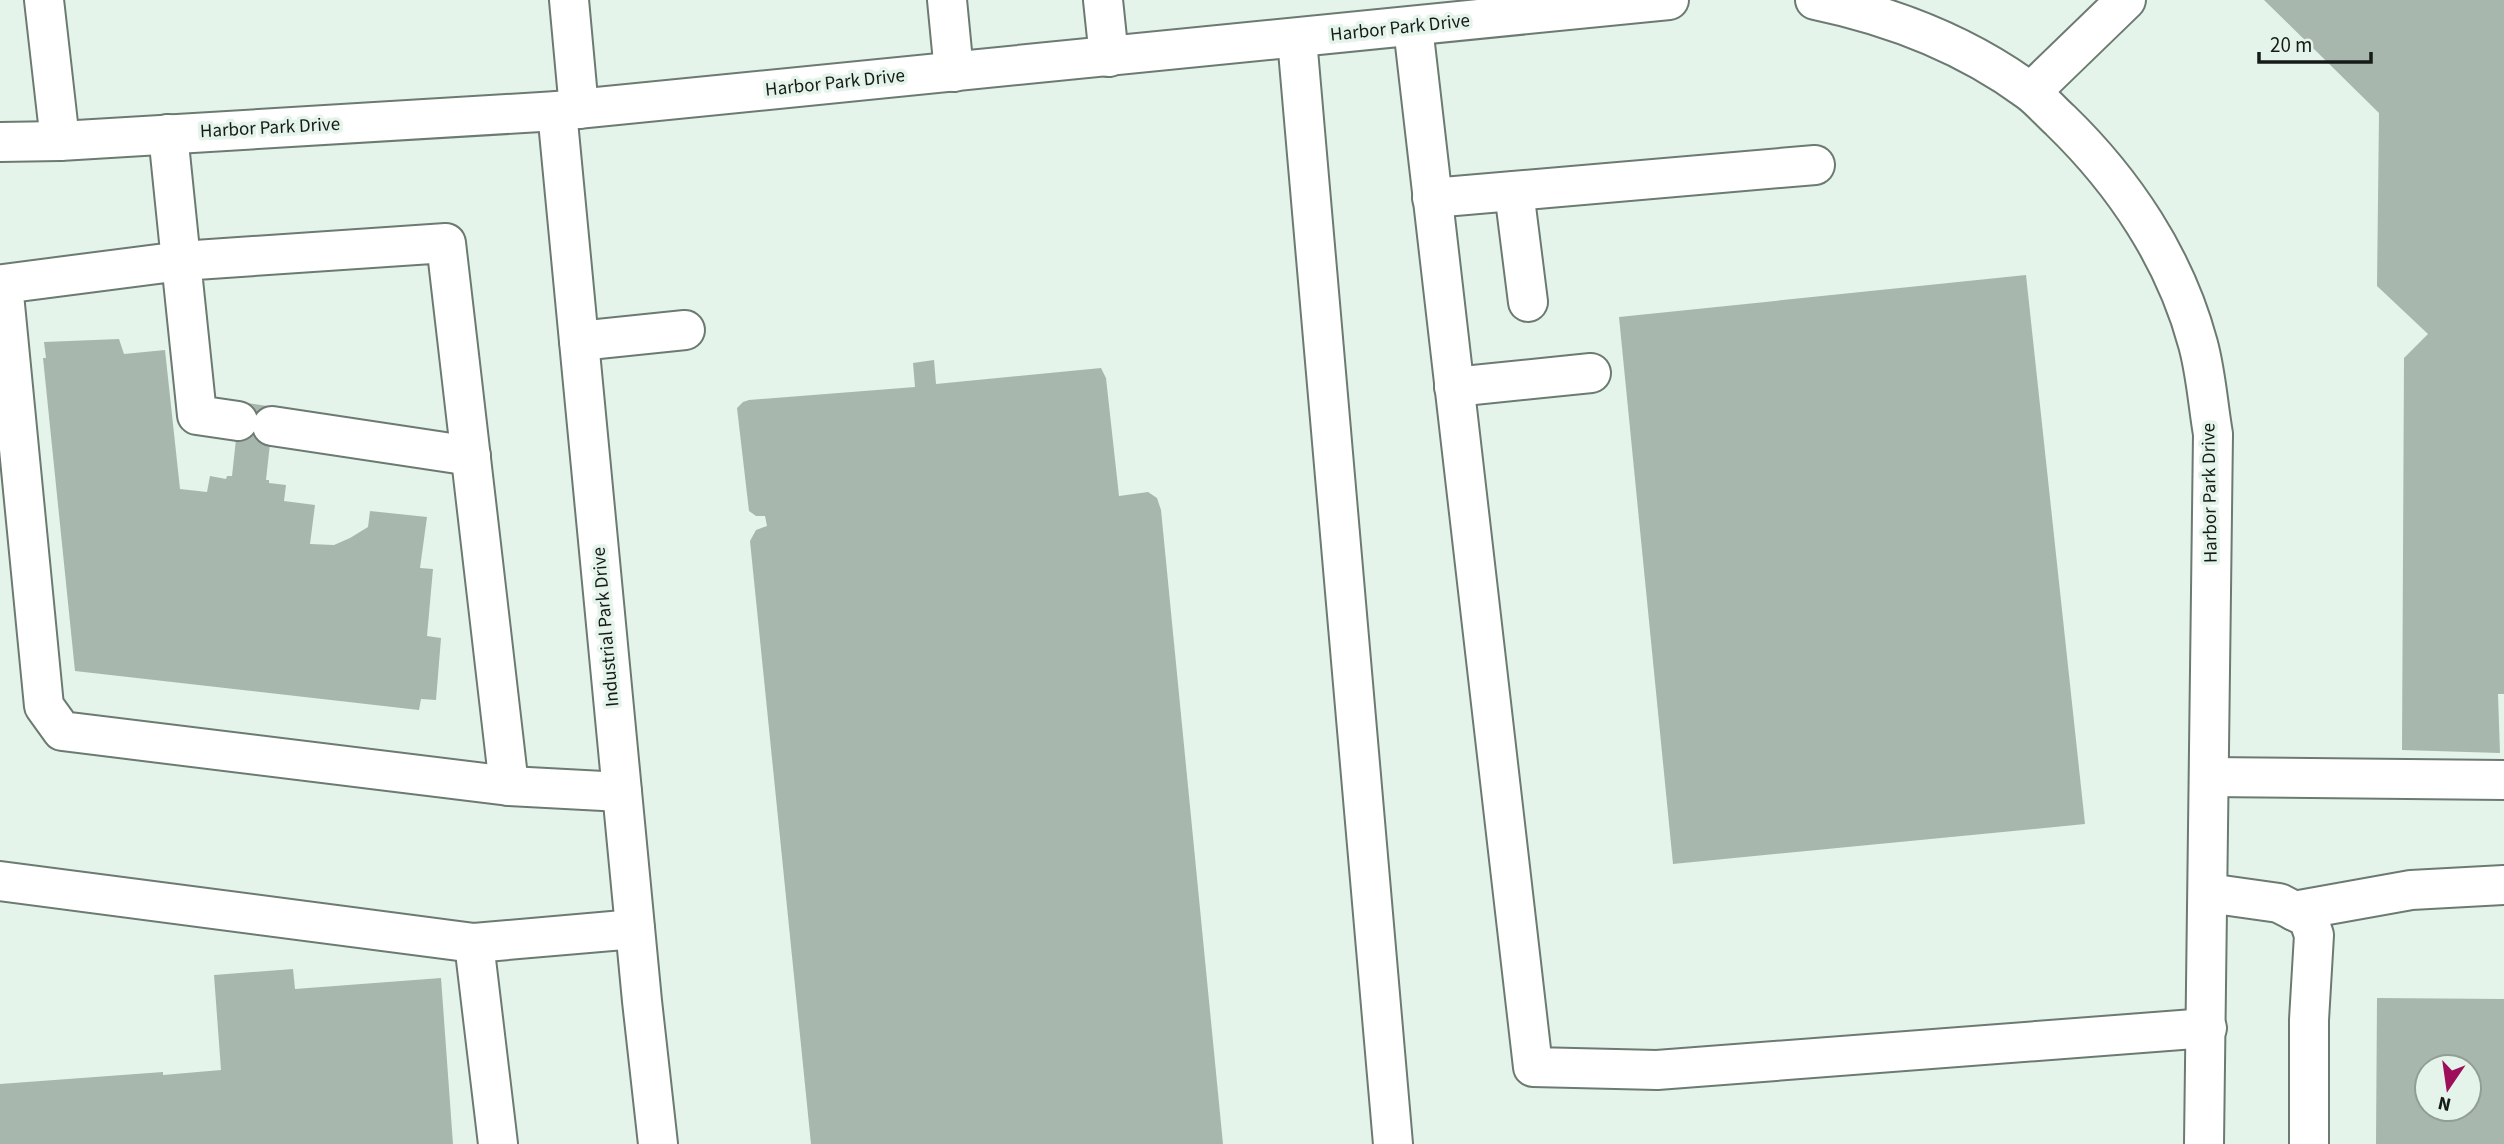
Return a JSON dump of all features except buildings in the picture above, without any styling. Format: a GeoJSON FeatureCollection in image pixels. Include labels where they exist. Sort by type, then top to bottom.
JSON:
{"type":"FeatureCollection","features":[{"type":"Feature","properties":{"kind":"street"},"geometry":{"type":"LineString","coordinates":[[44,0],[60,141]]}},
{"type":"Feature","properties":{"kind":"street","name":"Industrial Park Drive"},"geometry":{"type":"LineString","coordinates":[[569,0],[568,110],[579,341],[658,1144]]}},
{"type":"Feature","properties":{"kind":"street"},"geometry":{"type":"LineString","coordinates":[[947,0],[954,72]]}},
{"type":"Feature","properties":{"kind":"street"},"geometry":{"type":"LineString","coordinates":[[1103,0],[1109,57]]}},
{"type":"Feature","properties":{"kind":"street","name":"Harbor Park Drive"},"geometry":{"type":"LineString","coordinates":[[0,142],[60,141],[568,110],[1297,39],[1427,17],[1669,0]]}},
{"type":"Feature","properties":{"kind":"street","name":"Harbor Park Drive"},"geometry":{"type":"LineString","coordinates":[[1815,0],[1863,5],[1941,39],[2031,92],[2087,146],[2138,211],[2175,279],[2198,345],[2213,434],[2204,1144]]}},
{"type":"Feature","properties":{"kind":"street"},"geometry":{"type":"LineString","coordinates":[[2031,92],[2126,0]]}},
{"type":"Feature","properties":{"kind":"street"},"geometry":{"type":"LineString","coordinates":[[1427,17],[1432,198],[1533,1067],[1657,1070],[2207,1028]]}},
{"type":"Feature","properties":{"kind":"street"},"geometry":{"type":"LineString","coordinates":[[1297,39],[1393,1144]]}},
{"type":"Feature","properties":{"kind":"street"},"geometry":{"type":"LineString","coordinates":[[168,134],[197,415],[471,456]]}},
{"type":"Feature","properties":{"kind":"street"},"geometry":{"type":"LineString","coordinates":[[1432,198],[1815,165]]}},
{"type":"Feature","properties":{"kind":"street"},"geometry":{"type":"LineString","coordinates":[[1514,191],[1528,302]]}},
{"type":"Feature","properties":{"kind":"street"},"geometry":{"type":"LineString","coordinates":[[509,786],[446,243],[181,261],[3,284],[44,706],[62,731],[509,786],[622,792]]}},
{"type":"Feature","properties":{"kind":"street"},"geometry":{"type":"LineString","coordinates":[[579,341],[685,330]]}},
{"type":"Feature","properties":{"kind":"street"},"geometry":{"type":"LineString","coordinates":[[1454,387],[1591,373]]}},
{"type":"Feature","properties":{"kind":"street"},"geometry":{"type":"LineString","coordinates":[[2209,777],[2504,780]]}},
{"type":"Feature","properties":{"kind":"street"},"geometry":{"type":"LineString","coordinates":[[0,881],[474,943],[635,929]]}},
{"type":"Feature","properties":{"kind":"street"},"geometry":{"type":"LineString","coordinates":[[2294,911],[2411,890],[2504,885]]}},
{"type":"Feature","properties":{"kind":"street"},"geometry":{"type":"LineString","coordinates":[[2208,893],[2279,902],[2308,918],[2314,935],[2309,1020],[2309,1144]]}},
{"type":"Feature","properties":{"kind":"street"},"geometry":{"type":"LineString","coordinates":[[474,943],[498,1144]]}}]}
